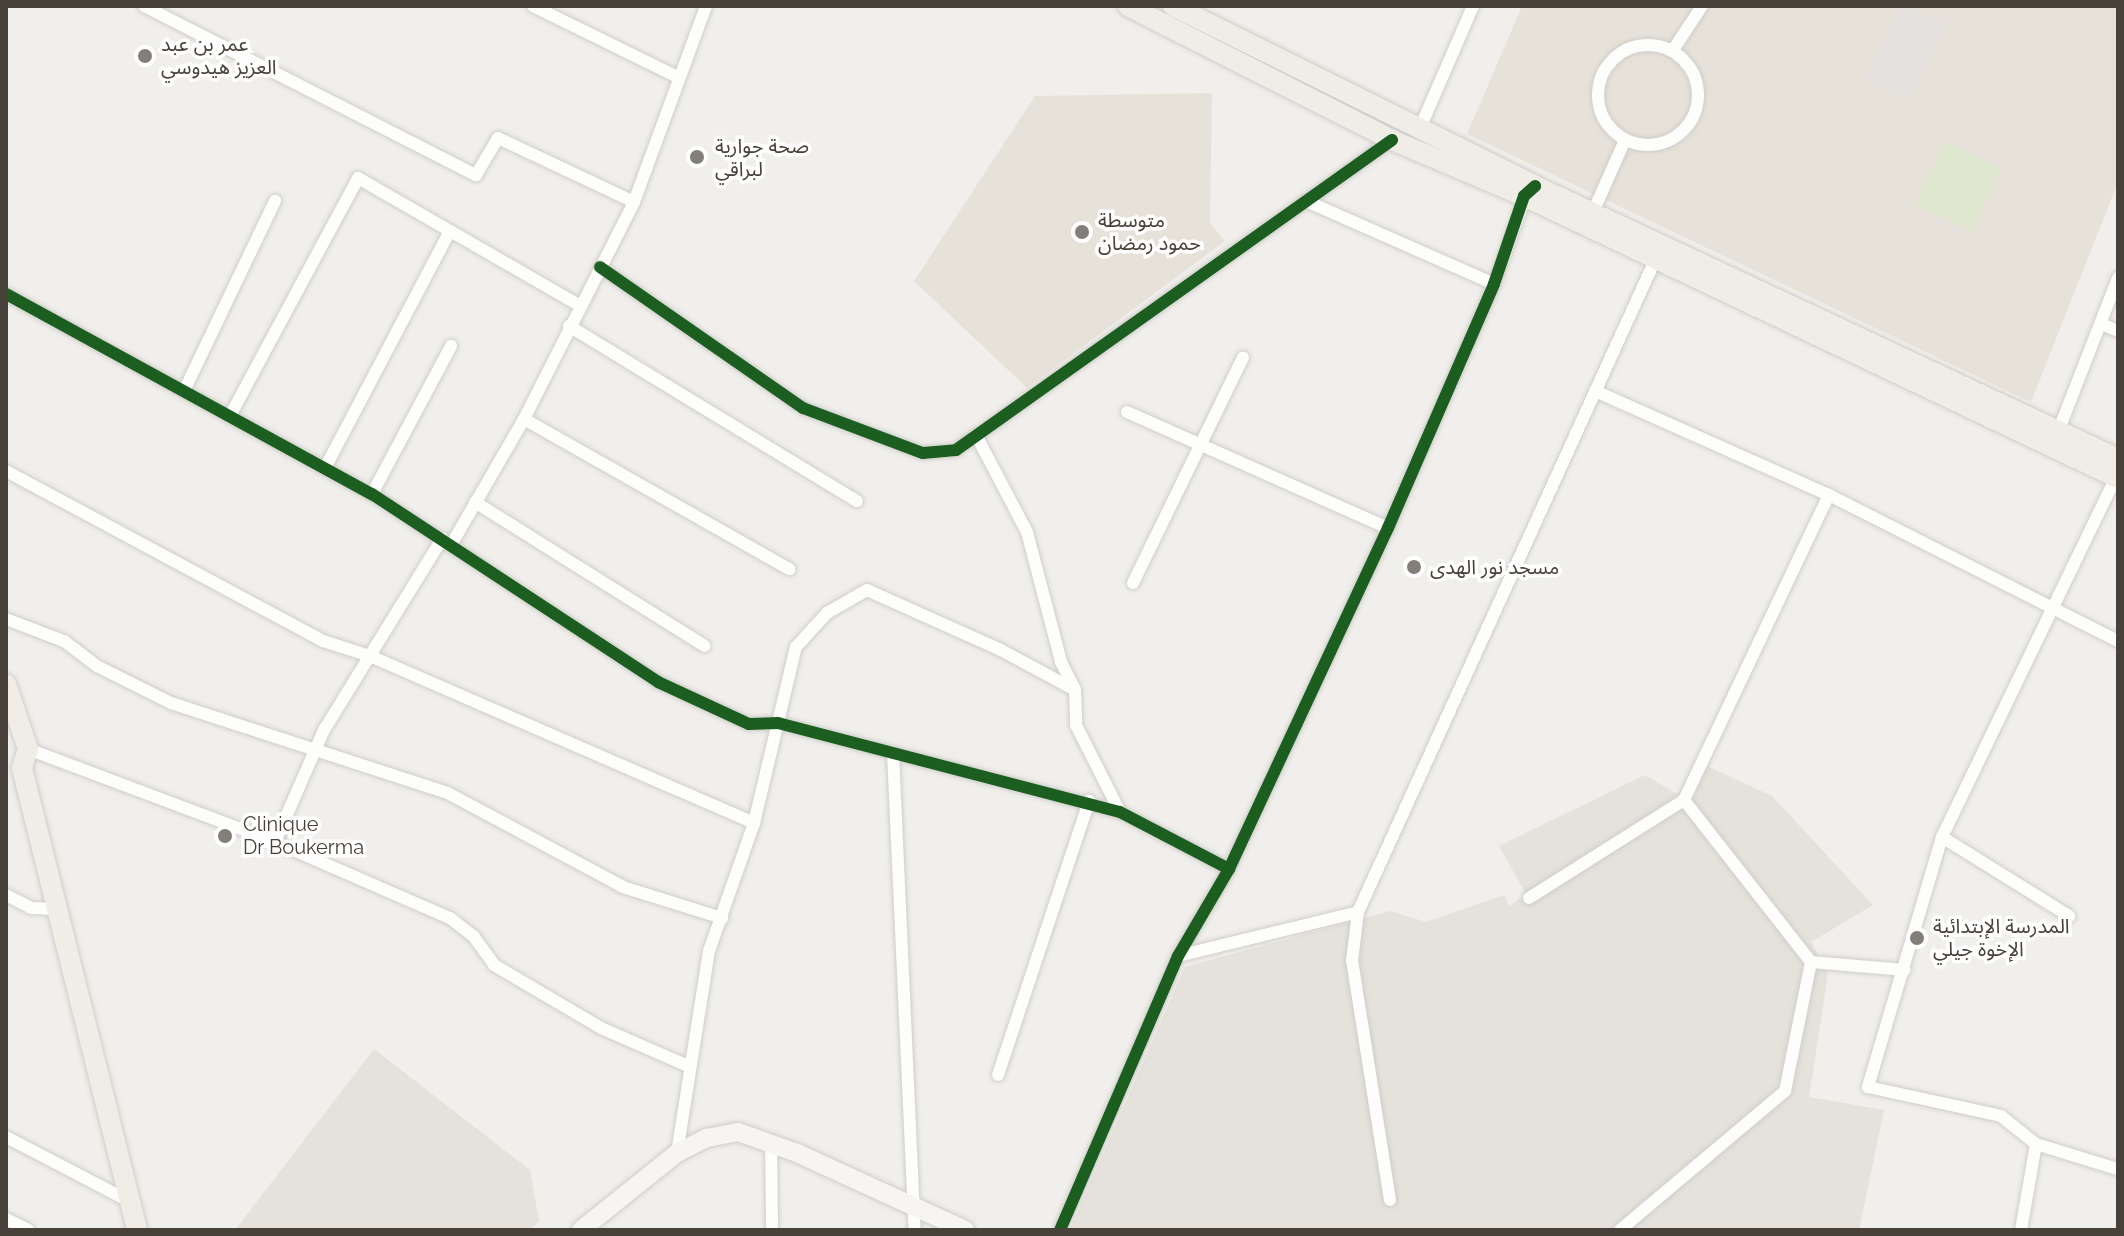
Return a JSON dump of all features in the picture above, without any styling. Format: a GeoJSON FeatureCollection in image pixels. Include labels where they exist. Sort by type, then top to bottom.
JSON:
{"type":"FeatureCollection","features":[{"type":"Feature","properties":{"kind":"main road"},"geometry":{"type":"LineString","coordinates":[[1128,6],[1392,140],[1593,212],[2056,438],[2117,471]]}},
{"type":"Feature","properties":{"kind":"main road"},"geometry":{"type":"LineString","coordinates":[[1173,6],[1420,128],[1529,191],[1656,258],[2056,438]]}},
{"type":"Feature","properties":{"kind":"main road"},"geometry":{"type":"LineString","coordinates":[[6,684],[19,763],[137,1230]]}},
{"type":"Feature","properties":{"kind":"street"},"geometry":{"type":"LineString","coordinates":[[145,6],[476,175],[498,138],[634,202]]}},
{"type":"Feature","properties":{"kind":"street"},"geometry":{"type":"LineString","coordinates":[[533,6],[677,77]]}},
{"type":"Feature","properties":{"kind":"street"},"geometry":{"type":"LineString","coordinates":[[275,842],[315,751],[370,656],[475,502],[524,419],[579,305],[634,202],[677,77],[706,6]]}},
{"type":"Feature","properties":{"kind":"street"},"geometry":{"type":"LineString","coordinates":[[1420,128],[1473,6]]}},
{"type":"Feature","properties":{"kind":"street"},"geometry":{"type":"LineString","coordinates":[[1673,50],[1702,6]]}},
{"type":"Feature","properties":{"kind":"street"},"geometry":{"type":"LineString","coordinates":[[1638,45],[1673,50],[1693,72],[1698,88],[1690,122],[1660,144],[1625,140],[1601,114],[1599,79],[1621,51],[1638,45]]}},
{"type":"Feature","properties":{"kind":"street"},"geometry":{"type":"LineString","coordinates":[[600,267],[803,408],[923,453],[956,450],[1392,140]]}},
{"type":"Feature","properties":{"kind":"street"},"geometry":{"type":"LineString","coordinates":[[1593,212],[1625,140]]}},
{"type":"Feature","properties":{"kind":"street"},"geometry":{"type":"LineString","coordinates":[[231,414],[358,178],[579,305]]}},
{"type":"Feature","properties":{"kind":"street"},"geometry":{"type":"LineString","coordinates":[[1060,1230],[1178,956],[1229,869],[1388,528],[1494,284],[1529,191]]}},
{"type":"Feature","properties":{"kind":"street"},"geometry":{"type":"LineString","coordinates":[[184,391],[275,201]]}},
{"type":"Feature","properties":{"kind":"street"},"geometry":{"type":"LineString","coordinates":[[1306,201],[1494,284]]}},
{"type":"Feature","properties":{"kind":"street"},"geometry":{"type":"LineString","coordinates":[[325,468],[449,233]]}},
{"type":"Feature","properties":{"kind":"street"},"geometry":{"type":"LineString","coordinates":[[1390,1200],[1352,961],[1358,912],[1656,258]]}},
{"type":"Feature","properties":{"kind":"street"},"geometry":{"type":"LineString","coordinates":[[2056,438],[2118,278]]}},
{"type":"Feature","properties":{"kind":"street"},"geometry":{"type":"LineString","coordinates":[[6,294],[231,414],[372,494],[658,682],[749,724],[778,723],[1089,801],[1120,812],[1229,869]]}},
{"type":"Feature","properties":{"kind":"street"},"geometry":{"type":"LineString","coordinates":[[2101,324],[2118,331]]}},
{"type":"Feature","properties":{"kind":"street"},"geometry":{"type":"LineString","coordinates":[[569,326],[857,501]]}},
{"type":"Feature","properties":{"kind":"street"},"geometry":{"type":"LineString","coordinates":[[372,494],[451,346]]}},
{"type":"Feature","properties":{"kind":"street"},"geometry":{"type":"LineString","coordinates":[[1133,583],[1198,442],[1243,357]]}},
{"type":"Feature","properties":{"kind":"street"},"geometry":{"type":"LineString","coordinates":[[1595,391],[1829,495],[2118,641]]}},
{"type":"Feature","properties":{"kind":"street"},"geometry":{"type":"LineString","coordinates":[[1127,412],[1388,528]]}},
{"type":"Feature","properties":{"kind":"street"},"geometry":{"type":"LineString","coordinates":[[524,419],[789,569]]}},
{"type":"Feature","properties":{"kind":"street"},"geometry":{"type":"LineString","coordinates":[[976,435],[1027,532],[1061,662],[1075,690],[1076,725],[1120,812]]}},
{"type":"Feature","properties":{"kind":"street"},"geometry":{"type":"LineString","coordinates":[[6,471],[267,613],[754,823]]}},
{"type":"Feature","properties":{"kind":"street"},"geometry":{"type":"LineString","coordinates":[[2117,471],[2054,611],[1942,837],[1868,1087],[2001,1116],[2036,1144],[2118,1169]]}},
{"type":"Feature","properties":{"kind":"street"},"geometry":{"type":"LineString","coordinates":[[1529,898],[1684,800],[1829,495]]}},
{"type":"Feature","properties":{"kind":"street"},"geometry":{"type":"LineString","coordinates":[[475,502],[705,646]]}},
{"type":"Feature","properties":{"kind":"street"},"geometry":{"type":"LineString","coordinates":[[677,1153],[688,1066],[709,951],[754,823],[796,647],[827,613],[867,590],[999,649],[1075,690]]}},
{"type":"Feature","properties":{"kind":"street"},"geometry":{"type":"LineString","coordinates":[[6,619],[64,641],[97,666],[171,703],[448,793],[623,887],[722,918]]}},
{"type":"Feature","properties":{"kind":"street"},"geometry":{"type":"LineString","coordinates":[[893,753],[915,1230]]}},
{"type":"Feature","properties":{"kind":"street"},"geometry":{"type":"LineString","coordinates":[[19,763],[275,842],[450,918],[474,937],[494,965],[601,1028],[688,1066]]}},
{"type":"Feature","properties":{"kind":"street"},"geometry":{"type":"LineString","coordinates":[[1684,800],[1811,962],[1905,970]]}},
{"type":"Feature","properties":{"kind":"street"},"geometry":{"type":"LineString","coordinates":[[998,1075],[1089,801]]}},
{"type":"Feature","properties":{"kind":"street"},"geometry":{"type":"LineString","coordinates":[[1942,837],[2069,916]]}},
{"type":"Feature","properties":{"kind":"street"},"geometry":{"type":"LineString","coordinates":[[6,895],[31,908],[58,909]]}},
{"type":"Feature","properties":{"kind":"street"},"geometry":{"type":"LineString","coordinates":[[1178,956],[1358,912]]}},
{"type":"Feature","properties":{"kind":"street"},"geometry":{"type":"LineString","coordinates":[[1620,1230],[1785,1091],[1811,962]]}},
{"type":"Feature","properties":{"kind":"street"},"geometry":{"type":"LineString","coordinates":[[581,1230],[677,1153],[707,1138],[738,1132],[771,1142],[913,1210],[965,1230]]}},
{"type":"Feature","properties":{"kind":"street"},"geometry":{"type":"LineString","coordinates":[[6,1137],[129,1201]]}},
{"type":"Feature","properties":{"kind":"street"},"geometry":{"type":"LineString","coordinates":[[771,1142],[772,1230]]}},
{"type":"Feature","properties":{"kind":"street"},"geometry":{"type":"LineString","coordinates":[[2021,1230],[2036,1144]]}},
{"type":"Feature","properties":{"kind":"street"},"geometry":{"type":"LineString","coordinates":[[6,1219],[29,1230]]}},
{"type":"Feature","properties":{"kind":"shaded area"},"geometry":{"type":"Polygon","coordinates":[[[1522,6],[2118,6],[2118,182],[2031,402],[1467,134],[1522,6]]]}},
{"type":"Feature","properties":{"kind":"shaded area"},"geometry":{"type":"Polygon","coordinates":[[[1901,6],[1946,23],[1908,101],[1865,80],[1901,6]]]}},
{"type":"Feature","properties":{"kind":"shaded area","name":"متوسطة حمود رمضان"},"geometry":{"type":"Polygon","coordinates":[[[1212,93],[1210,223],[1225,241],[1027,388],[914,281],[1035,96],[1212,93]]]}},
{"type":"Feature","properties":{"kind":"shaded area"},"geometry":{"type":"Polygon","coordinates":[[[1707,766],[1772,796],[1873,905],[1811,942],[1828,974],[1809,1097],[1884,1110],[1859,1230],[1070,1230],[1185,967],[1390,911],[1426,922],[1504,895],[1509,906],[1526,894],[1499,846],[1645,775],[1677,794],[1707,766]]]}},
{"type":"Feature","properties":{"kind":"shaded area"},"geometry":{"type":"Polygon","coordinates":[[[374,1049],[530,1170],[539,1221],[531,1230],[235,1230],[374,1049]]]}},
{"type":"Feature","properties":{"kind":"green space"},"geometry":{"type":"Polygon","coordinates":[[[1946,142],[2001,169],[1971,230],[1915,203],[1946,142]]]}},
{"type":"Feature","properties":{"kind":"cycle path"},"geometry":{"type":"LineString","coordinates":[[600,267],[803,408],[923,453],[956,450],[1392,140]]}},
{"type":"Feature","properties":{"kind":"cycle path"},"geometry":{"type":"LineString","coordinates":[[1060,1230],[1178,956],[1229,869],[1388,528],[1494,284],[1524,196],[1535,186]]}},
{"type":"Feature","properties":{"kind":"cycle path"},"geometry":{"type":"LineString","coordinates":[[6,294],[372,494],[658,682],[749,724],[778,723],[1120,812],[1229,869]]}},
{"type":"Feature","properties":{"kind":"place","name":"عمر بن عبد العزيز هيدوسي"},"geometry":{"type":"Point","coordinates":[145,56]}},
{"type":"Feature","properties":{"kind":"place","name":"صحة جوارية لبراقي"},"geometry":{"type":"Point","coordinates":[697,157]}},
{"type":"Feature","properties":{"kind":"place","name":"متوسطة حمود رمضان"},"geometry":{"type":"Point","coordinates":[1082,232]}},
{"type":"Feature","properties":{"kind":"place","name":"مسجد نور الهدى"},"geometry":{"type":"Point","coordinates":[1414,567]}},
{"type":"Feature","properties":{"kind":"place","name":"Clinique Dr Boukerma"},"geometry":{"type":"Point","coordinates":[225,836]}},
{"type":"Feature","properties":{"kind":"place","name":"المدرسة الإبتدائية الإخوة جيلي"},"geometry":{"type":"Point","coordinates":[1917,938]}}]}
